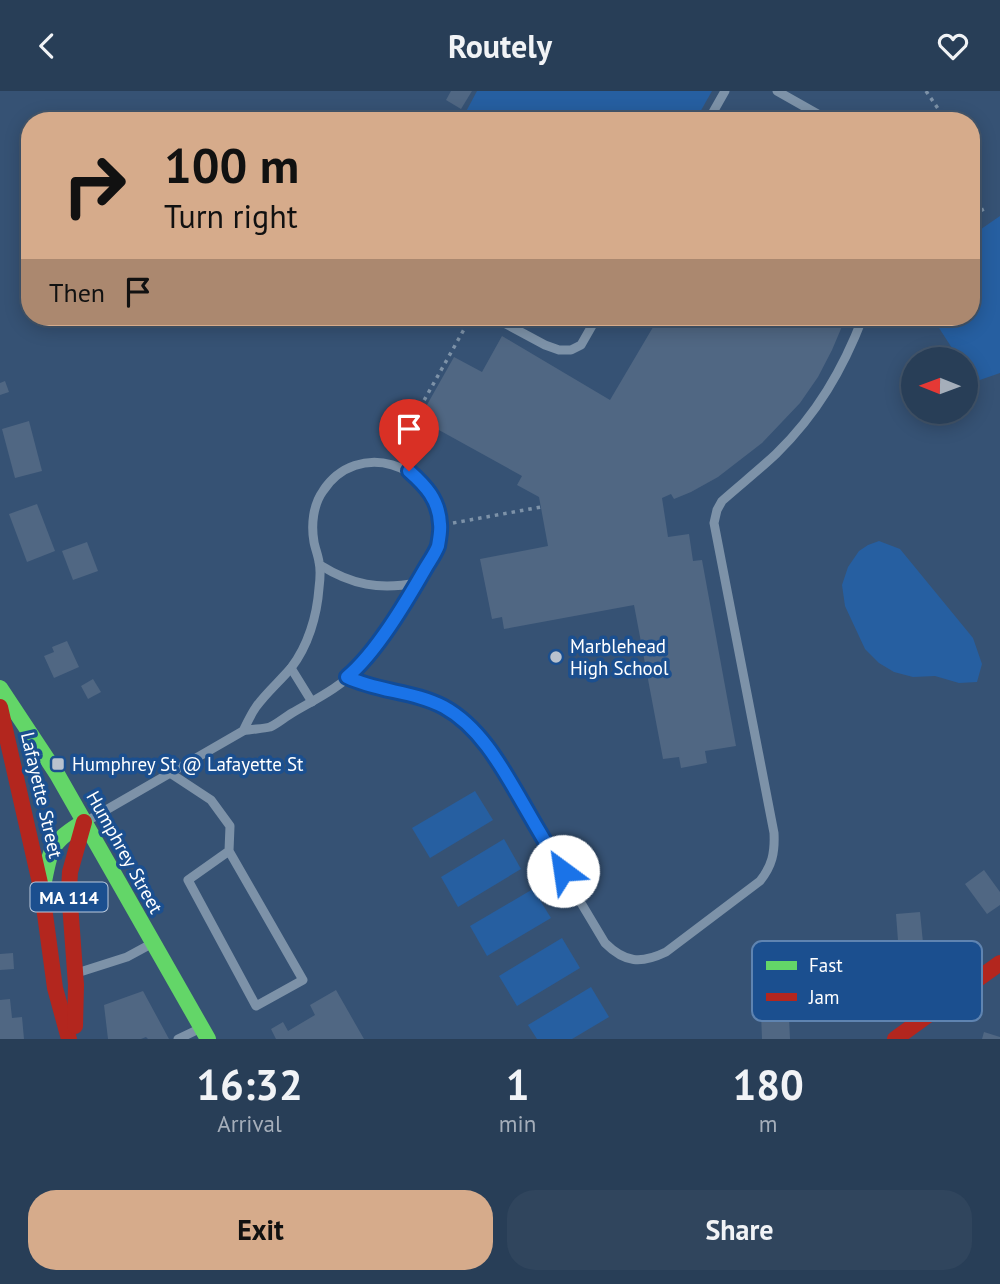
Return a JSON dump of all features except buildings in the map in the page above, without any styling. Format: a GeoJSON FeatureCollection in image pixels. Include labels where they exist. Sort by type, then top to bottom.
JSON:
{"type":"FeatureCollection","features":[{"type":"Feature","properties":{"kind":"main road","name":"Humphrey Street"},"geometry":{"type":"LineString","coordinates":[[0,688],[57,775],[204,1033]]}},
{"type":"Feature","properties":{"kind":"main road","name":"Lafayette Street"},"geometry":{"type":"LineString","coordinates":[[0,707],[42,892],[55,988],[69,1039]]}},
{"type":"Feature","properties":{"kind":"main road","name":"Lafayette Street"},"geometry":{"type":"LineString","coordinates":[[42,892],[50,852],[55,843],[64,834],[84,823]]}},
{"type":"Feature","properties":{"kind":"main road","name":"Lafayette Street"},"geometry":{"type":"LineString","coordinates":[[75,1039],[75,973],[69,890],[70,872],[84,823]]}},
{"type":"Feature","properties":{"kind":"main road"},"geometry":{"type":"LineString","coordinates":[[982,976],[1000,963]]}},
{"type":"Feature","properties":{"kind":"main road"},"geometry":{"type":"LineString","coordinates":[[895,1039],[920,1021]]}},
{"type":"Feature","properties":{"kind":"lane"},"geometry":{"type":"LineString","coordinates":[[713,112],[725,91]]}},
{"type":"Feature","properties":{"kind":"lane"},"geometry":{"type":"LineString","coordinates":[[777,91],[814,112]]}},
{"type":"Feature","properties":{"kind":"lane"},"geometry":{"type":"LineString","coordinates":[[510,326],[545,345],[559,350],[571,350],[581,345],[592,326]]}},
{"type":"Feature","properties":{"kind":"lane"},"geometry":{"type":"LineString","coordinates":[[347,677],[361,684],[424,698],[443,707],[470,727],[492,754],[606,943],[615,953],[637,960],[652,959],[666,952],[760,881],[769,870],[775,846],[714,523],[717,510],[722,501],[777,453],[808,420],[830,388],[859,326]]}},
{"type":"Feature","properties":{"kind":"lane"},"geometry":{"type":"LineString","coordinates":[[84,823],[243,730],[269,727],[312,702],[356,670],[417,583],[437,547],[440,525],[436,504],[426,486],[409,471],[389,463],[370,462],[350,468],[334,478],[322,492],[313,516],[313,540],[320,565],[317,610],[309,635],[297,659],[255,708],[243,730]]}},
{"type":"Feature","properties":{"kind":"lane"},"geometry":{"type":"LineString","coordinates":[[320,565],[367,585],[383,587],[417,583]]}},
{"type":"Feature","properties":{"kind":"lane"},"geometry":{"type":"LineString","coordinates":[[290,669],[312,702]]}},
{"type":"Feature","properties":{"kind":"lane"},"geometry":{"type":"LineString","coordinates":[[170,773],[211,800],[230,827],[229,851],[303,980],[256,1006],[188,880],[229,851]]}},
{"type":"Feature","properties":{"kind":"lane"},"geometry":{"type":"LineString","coordinates":[[75,973],[127,957],[153,943]]}},
{"type":"Feature","properties":{"kind":"lane"},"geometry":{"type":"LineString","coordinates":[[178,1039],[204,1033]]}},
{"type":"Feature","properties":{"kind":"path"},"geometry":{"type":"LineString","coordinates":[[926,91],[938,112]]}},
{"type":"Feature","properties":{"kind":"path"},"geometry":{"type":"LineString","coordinates":[[980,205],[985,216]]}},
{"type":"Feature","properties":{"kind":"path"},"geometry":{"type":"LineString","coordinates":[[389,463],[466,326]]}},
{"type":"Feature","properties":{"kind":"path"},"geometry":{"type":"LineString","coordinates":[[440,525],[541,507]]}},
{"type":"Feature","properties":{"kind":"shaded area"},"geometry":{"type":"Polygon","coordinates":[[[477,91],[712,91],[700,112],[466,112],[477,91]]]}},
{"type":"Feature","properties":{"kind":"shaded area"},"geometry":{"type":"Polygon","coordinates":[[[1000,216],[1000,373],[978,381],[978,347],[951,347],[938,326],[980,326],[980,230],[1000,216]]]}},
{"type":"Feature","properties":{"kind":"shaded area"},"geometry":{"type":"Polygon","coordinates":[[[879,541],[900,549],[973,638],[982,664],[977,682],[959,683],[935,676],[913,677],[894,672],[879,663],[865,649],[845,606],[842,585],[848,567],[859,551],[879,541]]]}},
{"type":"Feature","properties":{"kind":"shaded area"},"geometry":{"type":"Polygon","coordinates":[[[475,791],[493,820],[430,858],[412,828],[475,791]]]}},
{"type":"Feature","properties":{"kind":"shaded area"},"geometry":{"type":"Polygon","coordinates":[[[504,839],[521,869],[458,907],[441,877],[504,839]]]}},
{"type":"Feature","properties":{"kind":"shaded area"},"geometry":{"type":"Polygon","coordinates":[[[533,889],[551,918],[487,956],[470,926],[533,889]]]}},
{"type":"Feature","properties":{"kind":"shaded area"},"geometry":{"type":"Polygon","coordinates":[[[562,938],[580,968],[517,1006],[499,976],[562,938]]]}},
{"type":"Feature","properties":{"kind":"shaded area"},"geometry":{"type":"Polygon","coordinates":[[[591,987],[609,1017],[572,1039],[537,1039],[528,1025],[591,987]]]}},
{"type":"Feature","properties":{"kind":"traffic: fast"},"geometry":{"type":"LineString","coordinates":[[0,688],[57,774],[208,1039]]}},
{"type":"Feature","properties":{"kind":"traffic: fast"},"geometry":{"type":"LineString","coordinates":[[43,886],[54,847],[64,835],[84,822]]}},
{"type":"Feature","properties":{"kind":"traffic: jam"},"geometry":{"type":"LineString","coordinates":[[0,707],[42,892],[55,988],[69,1039]]}},
{"type":"Feature","properties":{"kind":"traffic: jam"},"geometry":{"type":"LineString","coordinates":[[75,1026],[76,985],[69,890],[70,872],[84,822]]}},
{"type":"Feature","properties":{"kind":"traffic: jam"},"geometry":{"type":"LineString","coordinates":[[982,976],[1000,963]]}},
{"type":"Feature","properties":{"kind":"traffic: jam"},"geometry":{"type":"LineString","coordinates":[[895,1039],[920,1021]]}},
{"type":"Feature","properties":{"kind":"place","name":"Marblehead High School"},"geometry":{"type":"Point","coordinates":[556,657]}},
{"type":"Feature","properties":{"kind":"place","name":"Humphrey St @ Lafayette St"},"geometry":{"type":"Point","coordinates":[58,764]}},
{"type":"Feature","properties":{"kind":"route"},"geometry":{"type":"LineString","coordinates":[[409,471],[426,486],[436,504],[440,525],[437,547],[378,642],[347,677],[361,684],[424,698],[443,707],[470,727],[492,754],[563,871]]}}]}
